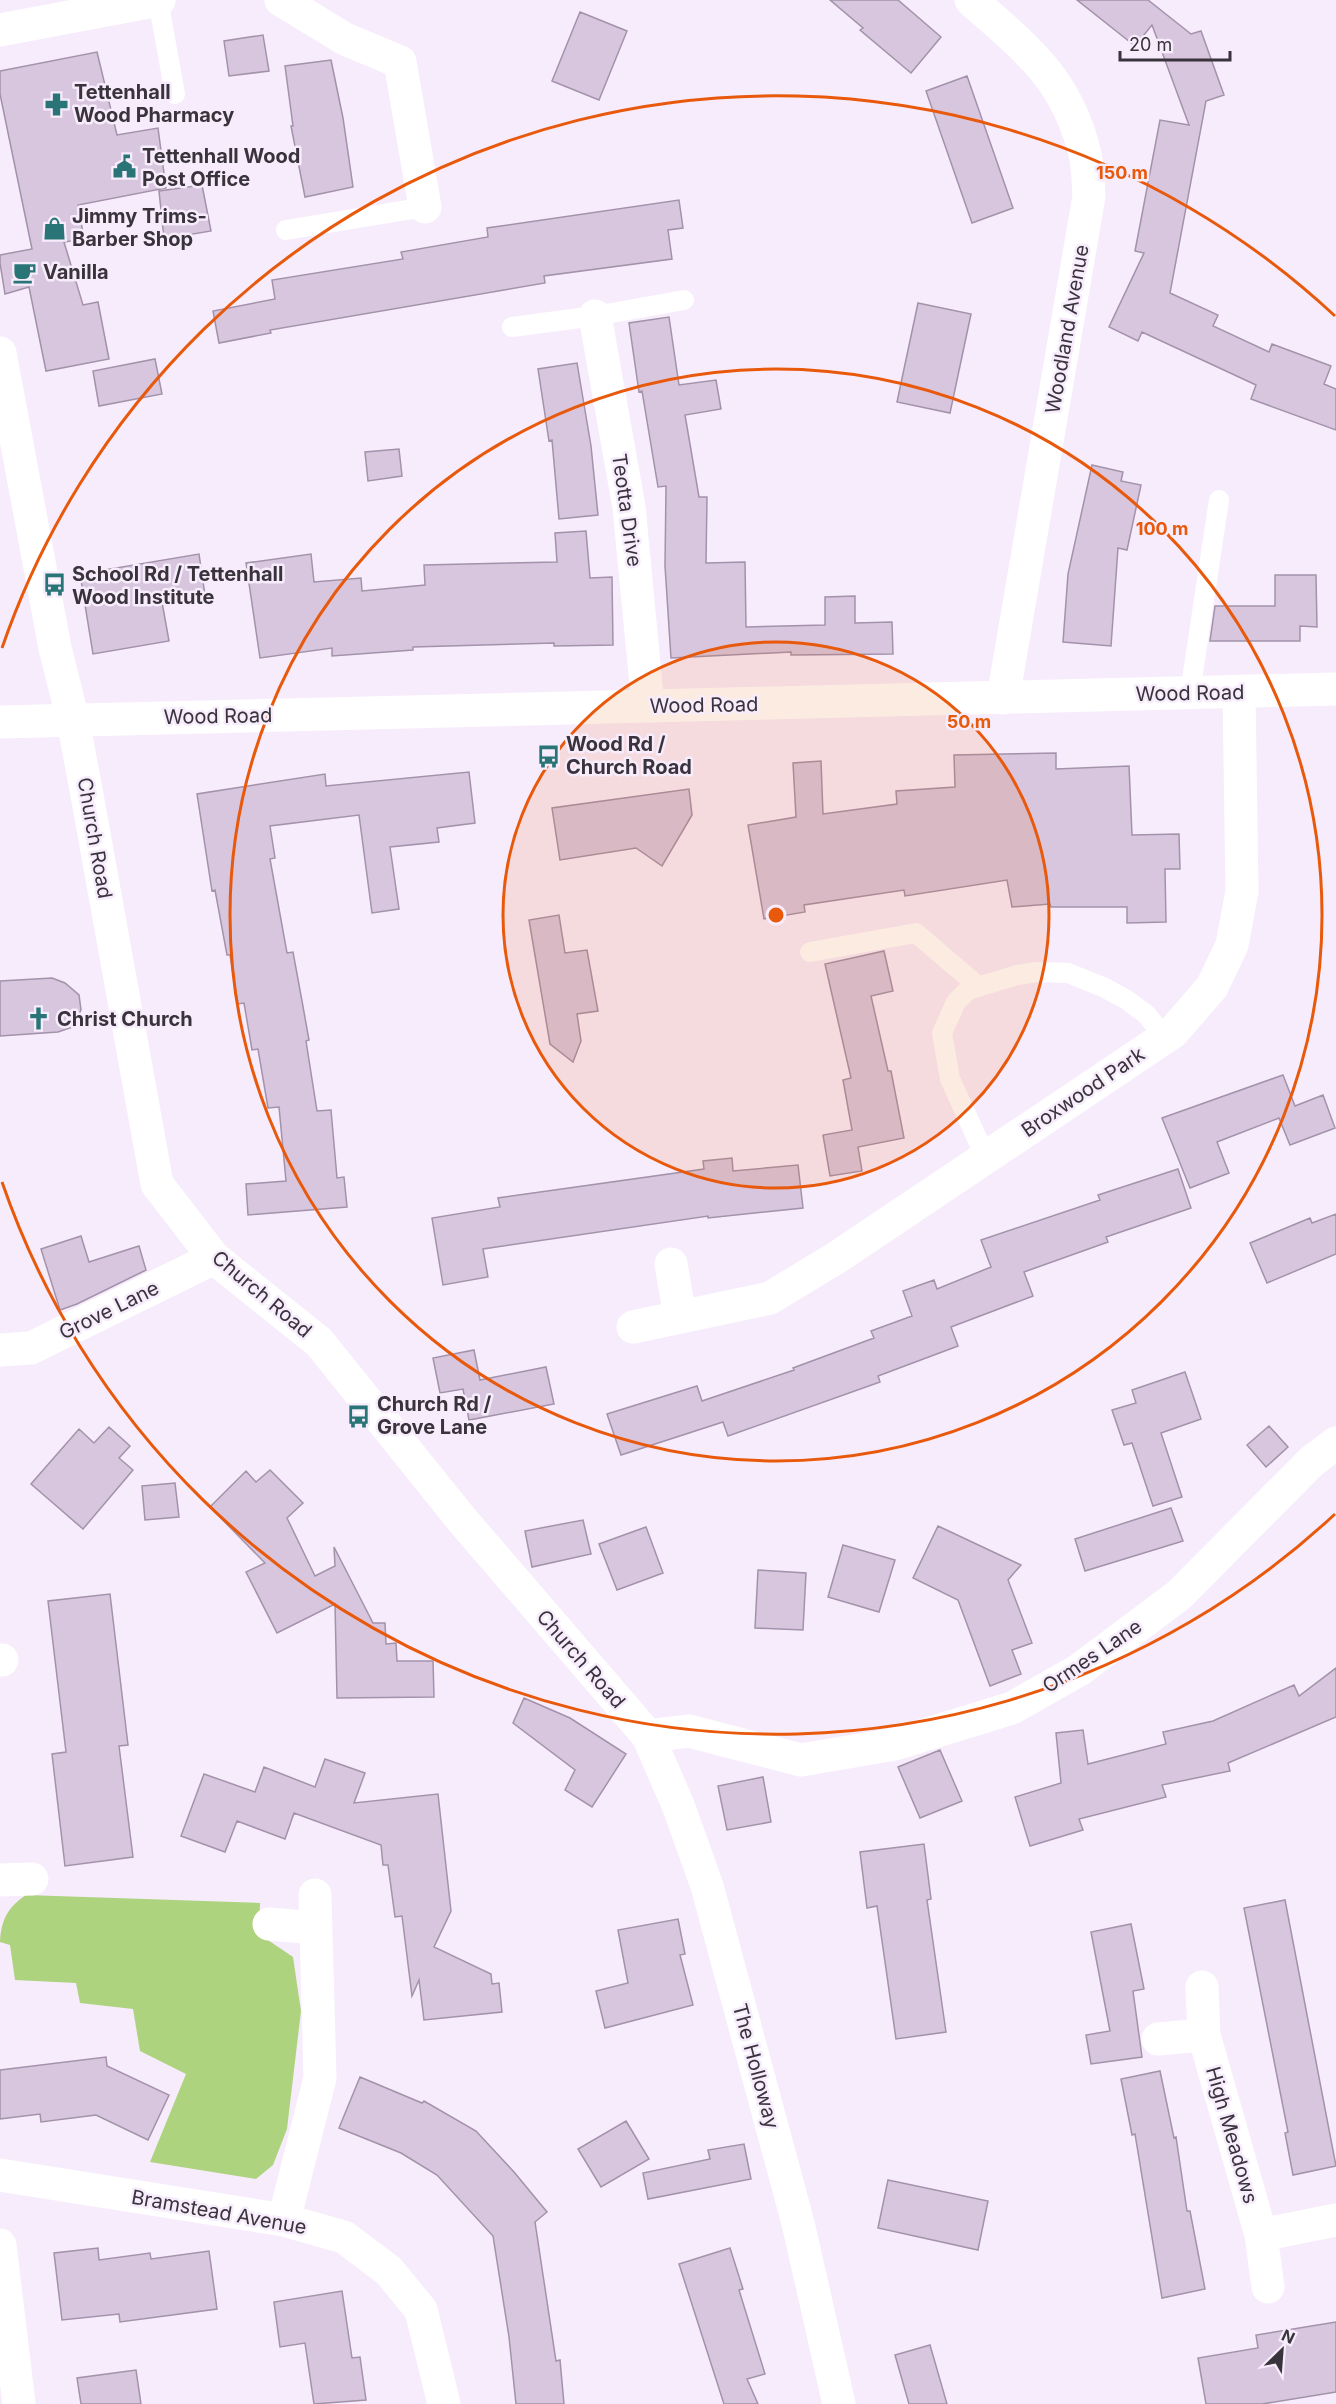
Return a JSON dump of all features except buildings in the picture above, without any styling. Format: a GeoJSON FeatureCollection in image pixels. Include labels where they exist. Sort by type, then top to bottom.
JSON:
{"type":"FeatureCollection","features":[{"type":"Feature","properties":{"kind":"street"},"geometry":{"type":"LineString","coordinates":[[0,30],[158,0]]}},
{"type":"Feature","properties":{"kind":"street"},"geometry":{"type":"LineString","coordinates":[[281,0],[345,39],[400,62],[425,207]]}},
{"type":"Feature","properties":{"kind":"street","name":"Woodland Avenue"},"geometry":{"type":"LineString","coordinates":[[971,0],[1036,58],[1055,81],[1074,119],[1086,155],[1089,196],[1003,698]]}},
{"type":"Feature","properties":{"kind":"street","name":"Teotta Drive"},"geometry":{"type":"LineString","coordinates":[[595,316],[629,507],[648,706]]}},
{"type":"Feature","properties":{"kind":"street","name":"Church Road"},"geometry":{"type":"LineString","coordinates":[[0,353],[55,648],[73,720],[157,1184],[214,1258],[319,1341],[464,1521],[648,1736]]}},
{"type":"Feature","properties":{"kind":"street","name":"Wood Road"},"geometry":{"type":"LineString","coordinates":[[0,722],[1336,688]]}},
{"type":"Feature","properties":{"kind":"street","name":"Broxwood Park"},"geometry":{"type":"LineString","coordinates":[[633,1327],[770,1298],[836,1258],[1173,1032],[1212,987],[1232,945],[1242,891],[1239,692]]}},
{"type":"Feature","properties":{"kind":"street","name":"Grove Lane"},"geometry":{"type":"LineString","coordinates":[[0,1350],[31,1348],[214,1258]]}},
{"type":"Feature","properties":{"kind":"street"},"geometry":{"type":"LineString","coordinates":[[671,1264],[680,1317]]}},
{"type":"Feature","properties":{"kind":"street","name":"Ormes Lane"},"geometry":{"type":"LineString","coordinates":[[648,1736],[689,1731],[801,1760],[895,1743],[1012,1708],[1079,1670],[1179,1595],[1311,1462],[1336,1443]]}},
{"type":"Feature","properties":{"kind":"street","name":"The Holloway"},"geometry":{"type":"LineString","coordinates":[[648,1736],[678,1804],[707,1886],[798,2223],[839,2404]]}},
{"type":"Feature","properties":{"kind":"street"},"geometry":{"type":"LineString","coordinates":[[0,1880],[32,1879]]}},
{"type":"Feature","properties":{"kind":"street"},"geometry":{"type":"LineString","coordinates":[[284,2220],[320,2078],[315,1895]]}},
{"type":"Feature","properties":{"kind":"street"},"geometry":{"type":"LineString","coordinates":[[269,1924],[316,1928]]}},
{"type":"Feature","properties":{"kind":"street","name":"High Meadows"},"geometry":{"type":"LineString","coordinates":[[1202,1987],[1204,2035],[1261,2235],[1268,2287]]}},
{"type":"Feature","properties":{"kind":"street"},"geometry":{"type":"LineString","coordinates":[[1158,2039],[1204,2035]]}},
{"type":"Feature","properties":{"kind":"street","name":"Bramstead Avenue"},"geometry":{"type":"LineString","coordinates":[[0,2175],[284,2220],[344,2237],[389,2271],[421,2310],[444,2404]]}},
{"type":"Feature","properties":{"kind":"street"},"geometry":{"type":"LineString","coordinates":[[1261,2235],[1336,2220]]}},
{"type":"Feature","properties":{"kind":"street"},"geometry":{"type":"LineString","coordinates":[[0,2245],[19,2404]]}},
{"type":"Feature","properties":{"kind":"lane"},"geometry":{"type":"LineString","coordinates":[[158,0],[175,94]]}},
{"type":"Feature","properties":{"kind":"lane"},"geometry":{"type":"LineString","coordinates":[[286,230],[425,207]]}},
{"type":"Feature","properties":{"kind":"lane"},"geometry":{"type":"LineString","coordinates":[[512,327],[595,316],[684,300]]}},
{"type":"Feature","properties":{"kind":"lane"},"geometry":{"type":"LineString","coordinates":[[1190,693],[1219,500]]}},
{"type":"Feature","properties":{"kind":"lane"},"geometry":{"type":"LineString","coordinates":[[810,951],[916,933],[978,986]]}},
{"type":"Feature","properties":{"kind":"lane"},"geometry":{"type":"LineString","coordinates":[[986,1158],[950,1079],[942,1033],[956,1002],[968,990],[1017,975],[1037,972],[1068,973],[1103,987],[1127,1000],[1147,1016],[1164,1037]]}},
{"type":"Feature","properties":{"kind":"green space"},"geometry":{"type":"Polygon","coordinates":[[[26,1895],[260,1903],[259,1934],[293,1957],[301,2011],[287,2129],[273,2165],[256,2179],[150,2162],[186,2074],[140,2051],[133,2009],[80,2003],[76,1983],[15,1980],[10,1945],[0,1942],[1,1934],[10,1909],[26,1895]]]}},
{"type":"Feature","properties":{"kind":"place","name":"Tettenhall Wood Pharmacy"},"geometry":{"type":"Point","coordinates":[56,104]}},
{"type":"Feature","properties":{"kind":"place","name":"Tettenhall Wood Post Office"},"geometry":{"type":"Point","coordinates":[124,167]}},
{"type":"Feature","properties":{"kind":"place","name":"Jimmy Trims- Barber Shop"},"geometry":{"type":"Point","coordinates":[54,228]}},
{"type":"Feature","properties":{"kind":"place","name":"Vanilla"},"geometry":{"type":"Point","coordinates":[25,272]}},
{"type":"Feature","properties":{"kind":"place","name":"School Rd / Tettenhall Wood Institute"},"geometry":{"type":"Point","coordinates":[54,585]}},
{"type":"Feature","properties":{"kind":"place","name":"Wood Rd / Church Road"},"geometry":{"type":"Point","coordinates":[548,756]}},
{"type":"Feature","properties":{"kind":"place","name":"Christ Church"},"geometry":{"type":"Point","coordinates":[39,1019]}},
{"type":"Feature","properties":{"kind":"place","name":"Church Rd / Grove Lane"},"geometry":{"type":"Point","coordinates":[359,1416]}}]}
